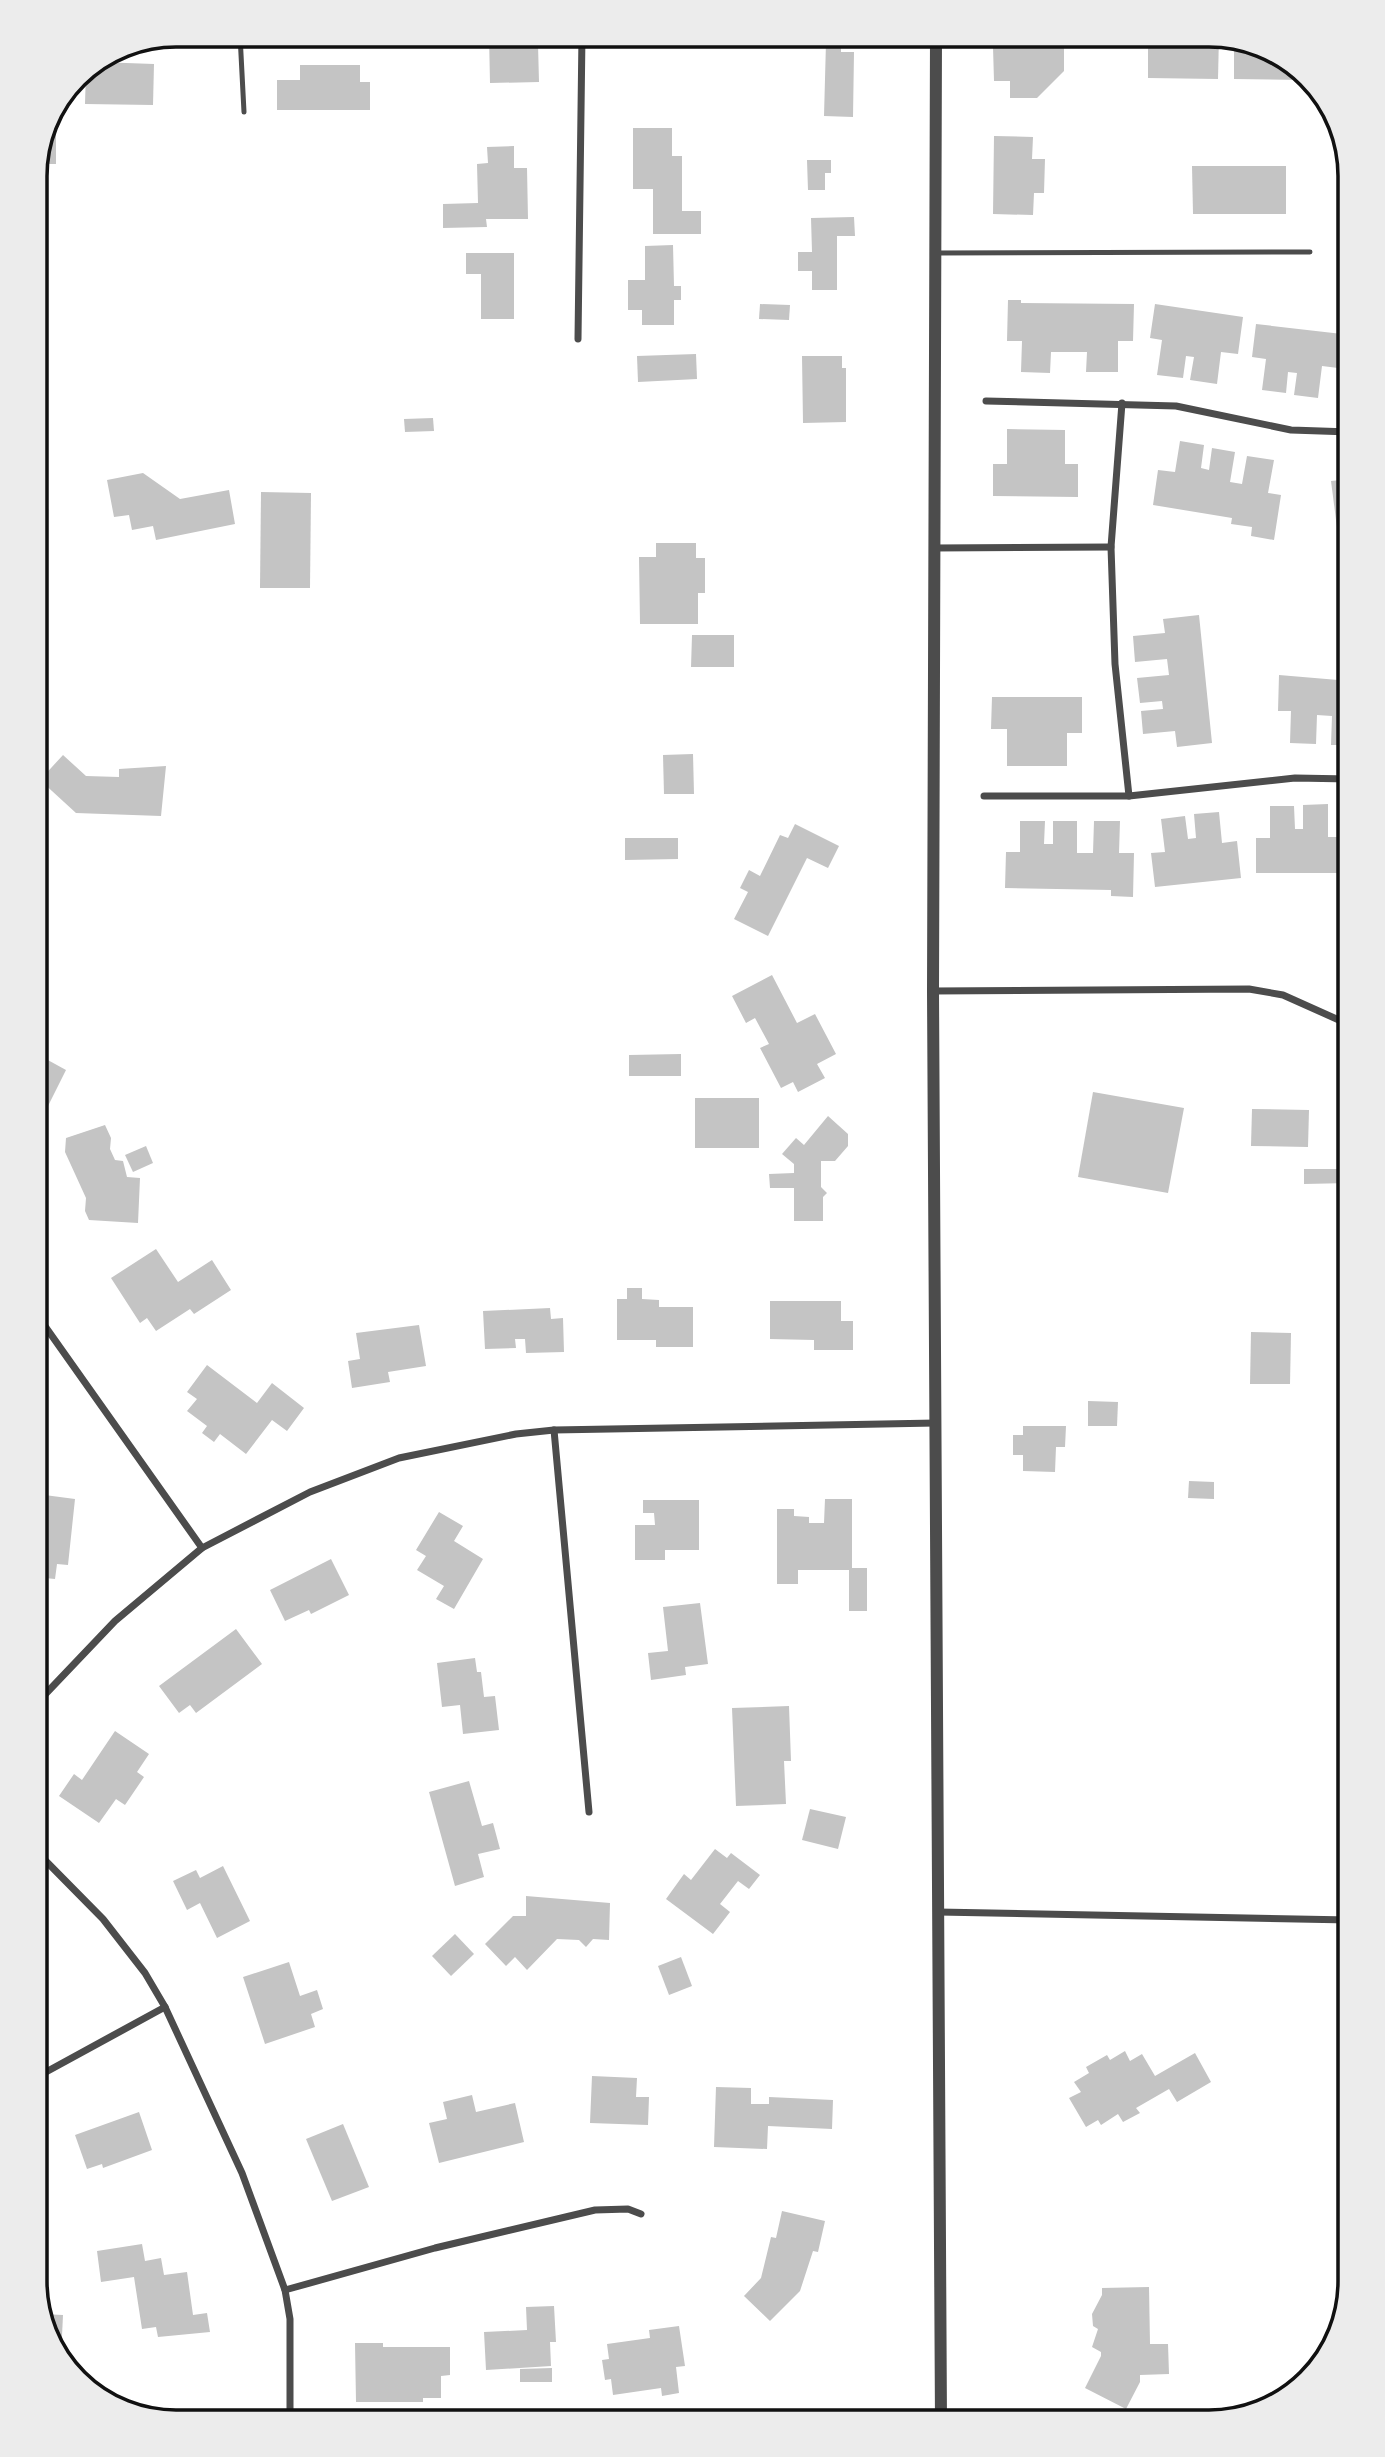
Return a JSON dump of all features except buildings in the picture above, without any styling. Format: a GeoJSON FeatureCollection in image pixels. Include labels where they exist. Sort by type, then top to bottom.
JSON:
{"type":"FeatureCollection","features":[{"type":"Feature","properties":{"kind":"street"},"geometry":{"type":"LineString","coordinates":[[578,339],[582,47]]}},
{"type":"Feature","properties":{"kind":"street"},"geometry":{"type":"LineString","coordinates":[[936,48],[933,991],[941,2410]]}},
{"type":"Feature","properties":{"kind":"street"},"geometry":{"type":"LineString","coordinates":[[986,401],[1176,406],[1291,430],[1338,432]]}},
{"type":"Feature","properties":{"kind":"street"},"geometry":{"type":"LineString","coordinates":[[1122,403],[1111,547],[1115,664],[1129,796]]}},
{"type":"Feature","properties":{"kind":"street"},"geometry":{"type":"LineString","coordinates":[[934,548],[1111,547]]}},
{"type":"Feature","properties":{"kind":"street"},"geometry":{"type":"LineString","coordinates":[[984,796],[1129,796],[1295,778],[1338,779]]}},
{"type":"Feature","properties":{"kind":"street"},"geometry":{"type":"LineString","coordinates":[[933,991],[1249,989],[1283,995],[1338,1020]]}},
{"type":"Feature","properties":{"kind":"street"},"geometry":{"type":"LineString","coordinates":[[47,1330],[202,1548]]}},
{"type":"Feature","properties":{"kind":"street"},"geometry":{"type":"LineString","coordinates":[[47,1692],[115,1621],[202,1548],[310,1492],[399,1458],[516,1434],[554,1430],[936,1423]]}},
{"type":"Feature","properties":{"kind":"street"},"geometry":{"type":"LineString","coordinates":[[554,1430],[589,1812]]}},
{"type":"Feature","properties":{"kind":"street"},"geometry":{"type":"LineString","coordinates":[[47,1862],[103,1919],[145,1973],[164,2007],[242,2173],[285,2290],[290,2319],[290,2409]]}},
{"type":"Feature","properties":{"kind":"street"},"geometry":{"type":"LineString","coordinates":[[938,1912],[1338,1920]]}},
{"type":"Feature","properties":{"kind":"street"},"geometry":{"type":"LineString","coordinates":[[47,2071],[164,2007]]}},
{"type":"Feature","properties":{"kind":"street"},"geometry":{"type":"LineString","coordinates":[[285,2290],[435,2248],[595,2210],[628,2209],[641,2214]]}},
{"type":"Feature","properties":{"kind":"lane"},"geometry":{"type":"LineString","coordinates":[[241,47],[244,112]]}},
{"type":"Feature","properties":{"kind":"lane"},"geometry":{"type":"LineString","coordinates":[[935,253],[1310,253]]}}]}
